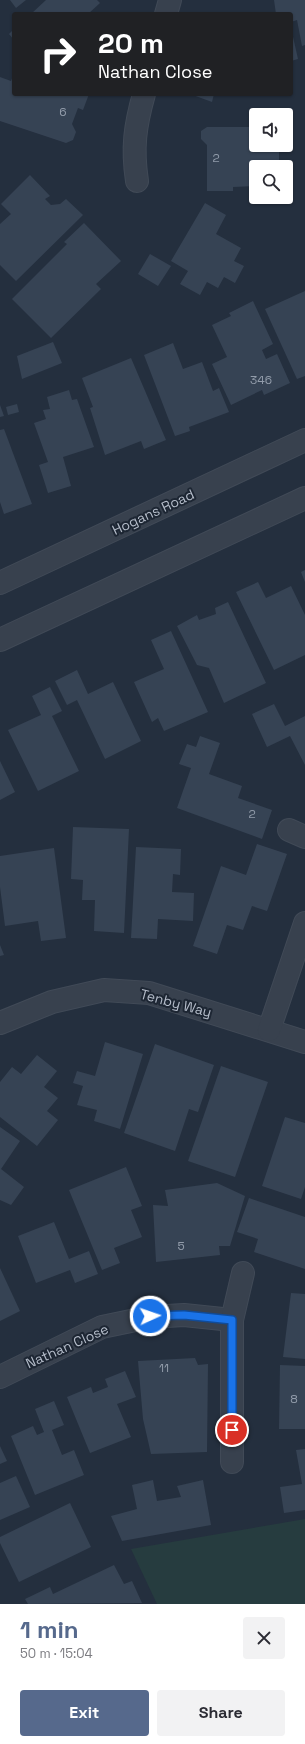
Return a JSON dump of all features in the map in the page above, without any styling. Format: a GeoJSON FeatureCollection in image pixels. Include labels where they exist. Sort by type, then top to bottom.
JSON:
{"type":"FeatureCollection","features":[{"type":"Feature","properties":{"kind":"street"},"geometry":{"type":"LineString","coordinates":[[167,12],[170,0]]}},
{"type":"Feature","properties":{"kind":"street"},"geometry":{"type":"LineString","coordinates":[[137,181],[133,157],[136,122],[143,96]]}},
{"type":"Feature","properties":{"kind":"street","name":"Hogans Road"},"geometry":{"type":"LineString","coordinates":[[0,583],[305,440]]}},
{"type":"Feature","properties":{"kind":"street"},"geometry":{"type":"LineString","coordinates":[[0,640],[305,498]]}},
{"type":"Feature","properties":{"kind":"street"},"geometry":{"type":"LineString","coordinates":[[268,1030],[305,923]]}},
{"type":"Feature","properties":{"kind":"street","name":"Tenby Way"},"geometry":{"type":"LineString","coordinates":[[0,1023],[52,1002],[104,990],[149,993],[305,1042]]}},
{"type":"Feature","properties":{"kind":"street"},"geometry":{"type":"LineString","coordinates":[[232,1462],[232,1320],[243,1273]]}},
{"type":"Feature","properties":{"kind":"street","name":"Nathan Close"},"geometry":{"type":"LineString","coordinates":[[0,1377],[102,1327],[150,1316],[184,1315],[232,1320]]}},
{"type":"Feature","properties":{"kind":"green space"},"geometry":{"type":"Polygon","coordinates":[[[305,1519],[305,1604],[157,1604],[131,1549],[305,1519]]]}},
{"type":"Feature","properties":{"kind":"building"},"geometry":{"type":"Polygon","coordinates":[[[10,0],[26,0],[16,8],[10,0]]]}},
{"type":"Feature","properties":{"kind":"building"},"geometry":{"type":"Polygon","coordinates":[[[46,0],[97,0],[100,3],[90,12],[33,12],[46,0]]]}},
{"type":"Feature","properties":{"kind":"building"},"geometry":{"type":"Polygon","coordinates":[[[274,0],[305,0],[305,45],[302,46],[297,20],[293,21],[293,12],[276,12],[274,0]]]}},
{"type":"Feature","properties":{"kind":"building"},"geometry":{"type":"Polygon","coordinates":[[[293,37],[298,59],[293,60],[293,37]]]}},
{"type":"Feature","properties":{"kind":"building"},"geometry":{"type":"Polygon","coordinates":[[[0,77],[11,81],[12,78],[12,96],[88,96],[83,110],[78,108],[72,124],[76,132],[73,140],[66,143],[0,121],[0,77]]]}},
{"type":"Feature","properties":{"kind":"building"},"geometry":{"type":"Polygon","coordinates":[[[196,96],[214,96],[212,102],[196,96]]]}},
{"type":"Feature","properties":{"kind":"building"},"geometry":{"type":"Polygon","coordinates":[[[207,127],[249,127],[249,152],[279,152],[279,160],[249,160],[249,186],[233,187],[233,191],[207,191],[207,145],[201,139],[201,131],[207,127]]]}},
{"type":"Feature","properties":{"kind":"building"},"geometry":{"type":"Polygon","coordinates":[[[30,175],[50,196],[45,199],[51,205],[60,204],[66,199],[83,215],[16,281],[0,265],[0,224],[11,214],[1,204],[30,175]]]}},
{"type":"Feature","properties":{"kind":"building"},"geometry":{"type":"Polygon","coordinates":[[[205,203],[226,215],[216,234],[241,248],[234,261],[244,266],[235,283],[224,277],[218,288],[207,282],[200,295],[180,284],[188,271],[171,261],[205,203]]]}},
{"type":"Feature","properties":{"kind":"building"},"geometry":{"type":"Polygon","coordinates":[[[84,223],[121,261],[96,284],[101,289],[51,338],[12,299],[67,244],[64,242],[84,223]]]}},
{"type":"Feature","properties":{"kind":"building"},"geometry":{"type":"Polygon","coordinates":[[[150,254],[171,266],[158,286],[138,274],[150,254]]]}},
{"type":"Feature","properties":{"kind":"building"},"geometry":{"type":"Polygon","coordinates":[[[305,291],[305,376],[297,379],[265,309],[305,291]]]}},
{"type":"Feature","properties":{"kind":"building"},"geometry":{"type":"Polygon","coordinates":[[[253,301],[273,344],[262,350],[266,359],[277,354],[290,383],[264,395],[262,390],[231,405],[212,364],[227,357],[212,325],[231,316],[229,313],[253,301]]]}},
{"type":"Feature","properties":{"kind":"building"},"geometry":{"type":"Polygon","coordinates":[[[53,342],[62,363],[22,379],[17,356],[53,342]]]}},
{"type":"Feature","properties":{"kind":"building"},"geometry":{"type":"Polygon","coordinates":[[[173,343],[183,369],[202,362],[213,391],[219,388],[229,412],[189,427],[190,431],[175,436],[144,355],[173,343]]]}},
{"type":"Feature","properties":{"kind":"building"},"geometry":{"type":"Polygon","coordinates":[[[131,358],[166,440],[144,449],[141,441],[105,455],[90,408],[93,407],[82,378],[131,358]]]}},
{"type":"Feature","properties":{"kind":"building"},"geometry":{"type":"Polygon","coordinates":[[[69,390],[72,400],[77,399],[94,447],[63,457],[71,486],[48,493],[39,465],[48,462],[34,423],[46,419],[43,410],[50,409],[47,397],[69,390]]]}},
{"type":"Feature","properties":{"kind":"building"},"geometry":{"type":"Polygon","coordinates":[[[17,404],[19,412],[8,415],[6,407],[17,404]]]}},
{"type":"Feature","properties":{"kind":"building"},"geometry":{"type":"Polygon","coordinates":[[[0,405],[4,416],[0,417],[0,405]]]}},
{"type":"Feature","properties":{"kind":"building"},"geometry":{"type":"Polygon","coordinates":[[[4,429],[32,504],[4,514],[0,502],[0,430],[4,429]]]}},
{"type":"Feature","properties":{"kind":"building"},"geometry":{"type":"Polygon","coordinates":[[[305,570],[305,582],[301,572],[305,570]]]}},
{"type":"Feature","properties":{"kind":"building"},"geometry":{"type":"Polygon","coordinates":[[[258,582],[266,598],[291,586],[305,615],[305,655],[274,670],[236,592],[258,582]]]}},
{"type":"Feature","properties":{"kind":"building"},"geometry":{"type":"Polygon","coordinates":[[[228,602],[266,683],[224,703],[209,668],[197,665],[177,626],[197,615],[199,620],[216,614],[215,608],[228,602]]]}},
{"type":"Feature","properties":{"kind":"building"},"geometry":{"type":"Polygon","coordinates":[[[171,631],[208,712],[164,731],[158,718],[152,722],[134,682],[164,669],[151,640],[171,631]]]}},
{"type":"Feature","properties":{"kind":"building"},"geometry":{"type":"Polygon","coordinates":[[[77,670],[88,694],[113,682],[141,741],[105,759],[77,700],[67,705],[55,681],[77,670]]]}},
{"type":"Feature","properties":{"kind":"building"},"geometry":{"type":"Polygon","coordinates":[[[50,687],[62,711],[52,716],[79,771],[38,791],[8,730],[41,715],[32,696],[50,687]]]}},
{"type":"Feature","properties":{"kind":"building"},"geometry":{"type":"Polygon","coordinates":[[[274,704],[285,726],[305,716],[305,765],[290,736],[267,747],[252,714],[274,704]]]}},
{"type":"Feature","properties":{"kind":"building"},"geometry":{"type":"Polygon","coordinates":[[[200,736],[220,743],[209,774],[242,786],[238,798],[272,810],[262,839],[177,808],[191,768],[179,764],[187,744],[196,747],[200,736]]]}},
{"type":"Feature","properties":{"kind":"building"},"geometry":{"type":"Polygon","coordinates":[[[0,761],[15,792],[0,800],[0,761]]]}},
{"type":"Feature","properties":{"kind":"building"},"geometry":{"type":"Polygon","coordinates":[[[73,827],[129,829],[124,933],[94,931],[95,900],[82,900],[83,880],[71,879],[73,827]]]}},
{"type":"Feature","properties":{"kind":"building"},"geometry":{"type":"Polygon","coordinates":[[[257,844],[287,854],[267,911],[252,906],[243,930],[227,925],[217,954],[193,946],[221,866],[246,875],[257,844]]]}},
{"type":"Feature","properties":{"kind":"building"},"geometry":{"type":"Polygon","coordinates":[[[136,847],[181,849],[180,875],[173,874],[172,892],[194,893],[193,921],[158,919],[157,939],[131,938],[136,847]]]}},
{"type":"Feature","properties":{"kind":"building"},"geometry":{"type":"Polygon","coordinates":[[[54,848],[66,938],[41,941],[38,921],[5,926],[0,887],[0,856],[54,848]]]}},
{"type":"Feature","properties":{"kind":"building"},"geometry":{"type":"Polygon","coordinates":[[[0,945],[4,955],[0,956],[0,945]]]}},
{"type":"Feature","properties":{"kind":"building"},"geometry":{"type":"Polygon","coordinates":[[[105,1042],[143,1054],[120,1129],[94,1121],[97,1110],[77,1105],[83,1086],[73,1083],[77,1071],[95,1076],[105,1042]]]}},
{"type":"Feature","properties":{"kind":"building"},"geometry":{"type":"Polygon","coordinates":[[[155,1044],[214,1065],[198,1112],[189,1109],[175,1151],[124,1133],[155,1044]]]}},
{"type":"Feature","properties":{"kind":"building"},"geometry":{"type":"Polygon","coordinates":[[[37,1055],[57,1071],[44,1087],[58,1098],[47,1111],[58,1120],[37,1146],[0,1117],[0,1082],[12,1067],[21,1074],[37,1055]]]}},
{"type":"Feature","properties":{"kind":"building"},"geometry":{"type":"Polygon","coordinates":[[[221,1066],[268,1082],[235,1177],[188,1161],[221,1066]]]}},
{"type":"Feature","properties":{"kind":"building"},"geometry":{"type":"Polygon","coordinates":[[[285,1117],[305,1123],[305,1187],[301,1199],[262,1186],[285,1117]]]}},
{"type":"Feature","properties":{"kind":"building"},"geometry":{"type":"Polygon","coordinates":[[[0,1127],[20,1141],[1,1169],[24,1187],[11,1205],[0,1200],[0,1127]]]}},
{"type":"Feature","properties":{"kind":"building"},"geometry":{"type":"Polygon","coordinates":[[[126,1167],[142,1206],[131,1210],[142,1237],[114,1248],[120,1263],[102,1270],[69,1190],[126,1167]]]}},
{"type":"Feature","properties":{"kind":"building"},"geometry":{"type":"Polygon","coordinates":[[[217,1183],[245,1196],[230,1246],[219,1246],[220,1255],[156,1262],[153,1205],[168,1206],[165,1190],[217,1183]]]}},
{"type":"Feature","properties":{"kind":"building"},"geometry":{"type":"Polygon","coordinates":[[[249,1198],[305,1217],[305,1269],[254,1252],[258,1239],[237,1232],[249,1198]]]}},
{"type":"Feature","properties":{"kind":"building"},"geometry":{"type":"Polygon","coordinates":[[[54,1222],[69,1259],[89,1251],[98,1274],[75,1283],[70,1270],[36,1283],[18,1236],[54,1222]]]}},
{"type":"Feature","properties":{"kind":"building"},"geometry":{"type":"Polygon","coordinates":[[[0,1268],[20,1311],[0,1321],[0,1268]]]}},
{"type":"Feature","properties":{"kind":"building"},"geometry":{"type":"Polygon","coordinates":[[[291,1293],[305,1294],[305,1359],[283,1357],[291,1293]]]}},
{"type":"Feature","properties":{"kind":"building"},"geometry":{"type":"Polygon","coordinates":[[[195,1358],[198,1365],[208,1364],[207,1452],[151,1454],[143,1419],[138,1361],[195,1358]]]}},
{"type":"Feature","properties":{"kind":"building"},"geometry":{"type":"Polygon","coordinates":[[[280,1365],[305,1366],[305,1429],[279,1429],[280,1365]]]}},
{"type":"Feature","properties":{"kind":"building"},"geometry":{"type":"Polygon","coordinates":[[[125,1371],[136,1397],[117,1404],[131,1437],[90,1453],[67,1397],[91,1387],[93,1393],[108,1387],[105,1379],[125,1371]]]}},
{"type":"Feature","properties":{"kind":"building"},"geometry":{"type":"Polygon","coordinates":[[[54,1401],[64,1425],[52,1430],[62,1455],[74,1450],[84,1475],[35,1495],[11,1436],[33,1426],[37,1435],[44,1432],[35,1409],[54,1401]]]}},
{"type":"Feature","properties":{"kind":"building"},"geometry":{"type":"Polygon","coordinates":[[[0,1446],[7,1461],[0,1464],[0,1446]]]}},
{"type":"Feature","properties":{"kind":"building"},"geometry":{"type":"Polygon","coordinates":[[[305,1449],[305,1510],[284,1513],[280,1487],[302,1484],[296,1450],[305,1449]]]}},
{"type":"Feature","properties":{"kind":"building"},"geometry":{"type":"Polygon","coordinates":[[[16,1476],[30,1507],[0,1520],[0,1483],[16,1476]]]}},
{"type":"Feature","properties":{"kind":"building"},"geometry":{"type":"Polygon","coordinates":[[[153,1480],[157,1501],[181,1497],[177,1486],[203,1480],[211,1525],[122,1541],[111,1516],[137,1509],[132,1485],[153,1480]]]}},
{"type":"Feature","properties":{"kind":"building"},"geometry":{"type":"Polygon","coordinates":[[[70,1503],[91,1547],[19,1582],[0,1543],[0,1537],[70,1503]]]}},
{"type":"Feature","properties":{"kind":"building"},"geometry":{"type":"Polygon","coordinates":[[[114,1565],[124,1584],[132,1581],[142,1603],[28,1604],[25,1599],[50,1587],[53,1594],[114,1565]]]}},
{"type":"Feature","properties":{"kind":"route"},"geometry":{"type":"LineString","coordinates":[[150,1316],[184,1315],[232,1320],[232,1430]]}}]}
